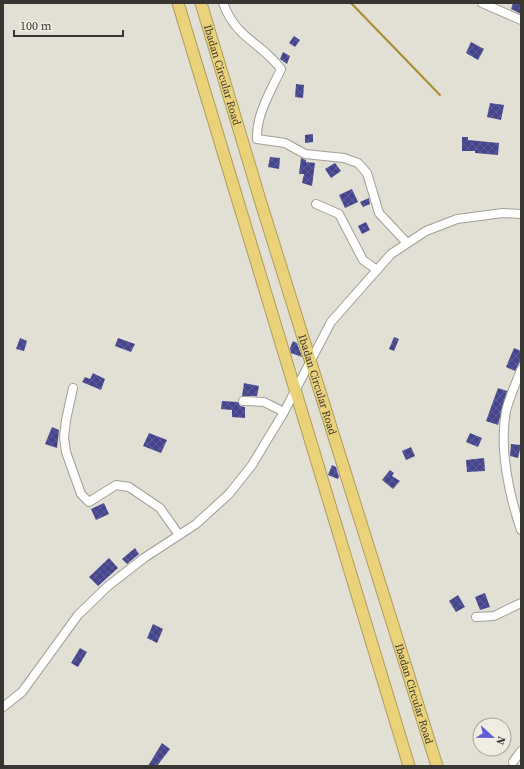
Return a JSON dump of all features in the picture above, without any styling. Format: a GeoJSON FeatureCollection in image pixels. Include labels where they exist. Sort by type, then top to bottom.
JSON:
{"type":"FeatureCollection","features":[{"type":"Feature","properties":{"kind":"highway","name":"Ibadan Circular Road"},"geometry":{"type":"LineString","coordinates":[[178,3],[409,766]]}},
{"type":"Feature","properties":{"kind":"highway","name":"Ibadan Circular Road"},"geometry":{"type":"LineString","coordinates":[[201,3],[437,766]]}},
{"type":"Feature","properties":{"kind":"street"},"geometry":{"type":"LineString","coordinates":[[223,3],[234,25],[242,34],[272,56],[281,69],[262,111],[257,131],[257,139],[285,143],[305,154],[344,158],[358,163],[367,173],[378,213],[407,243]]}},
{"type":"Feature","properties":{"kind":"street"},"geometry":{"type":"LineString","coordinates":[[482,3],[521,20]]}},
{"type":"Feature","properties":{"kind":"street"},"geometry":{"type":"LineString","coordinates":[[316,204],[339,214],[363,260],[377,270]]}},
{"type":"Feature","properties":{"kind":"street"},"geometry":{"type":"LineString","coordinates":[[3,707],[22,692],[78,615],[108,586],[196,524],[229,494],[252,465],[284,412],[331,322],[391,254],[426,231],[457,219],[490,214],[521,214]]}},
{"type":"Feature","properties":{"kind":"street"},"geometry":{"type":"LineString","coordinates":[[521,370],[506,411],[504,459],[514,509],[521,530]]}},
{"type":"Feature","properties":{"kind":"street"},"geometry":{"type":"LineString","coordinates":[[73,388],[64,438],[66,452],[81,494],[89,502],[116,485],[129,487],[160,508],[179,535]]}},
{"type":"Feature","properties":{"kind":"street"},"geometry":{"type":"LineString","coordinates":[[243,401],[264,402],[284,412]]}},
{"type":"Feature","properties":{"kind":"street"},"geometry":{"type":"LineString","coordinates":[[476,617],[494,616],[521,603]]}},
{"type":"Feature","properties":{"kind":"street"},"geometry":{"type":"LineString","coordinates":[[513,762],[521,751]]}},
{"type":"Feature","properties":{"kind":"building"},"geometry":{"type":"Polygon","coordinates":[[[513,3],[521,3],[521,14],[511,9],[513,3]]]}},
{"type":"Feature","properties":{"kind":"building"},"geometry":{"type":"Polygon","coordinates":[[[294,36],[300,40],[295,47],[289,43],[294,36]]]}},
{"type":"Feature","properties":{"kind":"building"},"geometry":{"type":"Polygon","coordinates":[[[471,42],[484,49],[478,60],[466,53],[471,42]]]}},
{"type":"Feature","properties":{"kind":"building"},"geometry":{"type":"Polygon","coordinates":[[[283,52],[290,56],[287,64],[280,59],[283,52]]]}},
{"type":"Feature","properties":{"kind":"building"},"geometry":{"type":"Polygon","coordinates":[[[296,84],[304,85],[303,98],[295,97],[296,84]]]}},
{"type":"Feature","properties":{"kind":"building"},"geometry":{"type":"Polygon","coordinates":[[[490,103],[504,105],[501,120],[487,117],[490,103]]]}},
{"type":"Feature","properties":{"kind":"building"},"geometry":{"type":"Polygon","coordinates":[[[313,134],[313,142],[305,143],[305,135],[313,134]]]}},
{"type":"Feature","properties":{"kind":"building"},"geometry":{"type":"Polygon","coordinates":[[[462,137],[468,137],[468,140],[499,143],[498,155],[475,153],[475,151],[462,151],[462,137]]]}},
{"type":"Feature","properties":{"kind":"building"},"geometry":{"type":"Polygon","coordinates":[[[270,157],[280,158],[279,169],[268,167],[270,157]]]}},
{"type":"Feature","properties":{"kind":"building"},"geometry":{"type":"Polygon","coordinates":[[[301,158],[306,160],[306,162],[315,163],[312,186],[302,183],[304,174],[299,174],[301,158]]]}},
{"type":"Feature","properties":{"kind":"building"},"geometry":{"type":"Polygon","coordinates":[[[335,163],[341,171],[331,178],[325,169],[335,163]]]}},
{"type":"Feature","properties":{"kind":"building"},"geometry":{"type":"Polygon","coordinates":[[[352,189],[358,202],[345,208],[339,195],[352,189]]]}},
{"type":"Feature","properties":{"kind":"building"},"geometry":{"type":"Polygon","coordinates":[[[369,198],[370,204],[363,207],[360,202],[369,198]]]}},
{"type":"Feature","properties":{"kind":"building"},"geometry":{"type":"Polygon","coordinates":[[[366,222],[370,230],[362,234],[358,226],[366,222]]]}},
{"type":"Feature","properties":{"kind":"building"},"geometry":{"type":"Polygon","coordinates":[[[394,337],[399,339],[394,351],[389,349],[394,337]]]}},
{"type":"Feature","properties":{"kind":"building"},"geometry":{"type":"Polygon","coordinates":[[[20,338],[27,341],[24,351],[16,349],[20,338]]]}},
{"type":"Feature","properties":{"kind":"building"},"geometry":{"type":"Polygon","coordinates":[[[118,338],[135,344],[131,352],[115,346],[118,338]]]}},
{"type":"Feature","properties":{"kind":"building"},"geometry":{"type":"Polygon","coordinates":[[[293,341],[297,343],[302,357],[291,353],[290,348],[293,341]]]}},
{"type":"Feature","properties":{"kind":"building"},"geometry":{"type":"Polygon","coordinates":[[[514,348],[521,351],[521,360],[515,371],[506,367],[514,348]]]}},
{"type":"Feature","properties":{"kind":"building"},"geometry":{"type":"Polygon","coordinates":[[[93,373],[105,379],[101,390],[82,382],[85,377],[90,379],[93,373]]]}},
{"type":"Feature","properties":{"kind":"building"},"geometry":{"type":"Polygon","coordinates":[[[244,383],[259,386],[257,396],[242,396],[244,383]]]}},
{"type":"Feature","properties":{"kind":"building"},"geometry":{"type":"Polygon","coordinates":[[[498,388],[507,391],[498,425],[486,421],[498,388]]]}},
{"type":"Feature","properties":{"kind":"building"},"geometry":{"type":"Polygon","coordinates":[[[222,401],[238,402],[240,406],[245,407],[245,418],[232,417],[232,410],[221,409],[222,401]]]}},
{"type":"Feature","properties":{"kind":"building"},"geometry":{"type":"Polygon","coordinates":[[[52,427],[59,430],[57,448],[45,444],[52,427]]]}},
{"type":"Feature","properties":{"kind":"building"},"geometry":{"type":"Polygon","coordinates":[[[149,433],[167,440],[161,453],[143,446],[149,433]]]}},
{"type":"Feature","properties":{"kind":"building"},"geometry":{"type":"Polygon","coordinates":[[[470,433],[482,438],[478,447],[466,442],[470,433]]]}},
{"type":"Feature","properties":{"kind":"building"},"geometry":{"type":"Polygon","coordinates":[[[511,444],[521,445],[518,458],[510,456],[511,444]]]}},
{"type":"Feature","properties":{"kind":"building"},"geometry":{"type":"Polygon","coordinates":[[[411,447],[415,456],[406,460],[402,451],[411,447]]]}},
{"type":"Feature","properties":{"kind":"building"},"geometry":{"type":"Polygon","coordinates":[[[484,458],[485,471],[467,472],[466,460],[484,458]]]}},
{"type":"Feature","properties":{"kind":"building"},"geometry":{"type":"Polygon","coordinates":[[[332,465],[336,467],[339,477],[338,479],[328,475],[332,465]]]}},
{"type":"Feature","properties":{"kind":"building"},"geometry":{"type":"Polygon","coordinates":[[[390,470],[394,473],[392,476],[400,481],[393,489],[382,480],[390,470]]]}},
{"type":"Feature","properties":{"kind":"building"},"geometry":{"type":"Polygon","coordinates":[[[104,503],[109,514],[96,520],[91,509],[104,503]]]}},
{"type":"Feature","properties":{"kind":"building"},"geometry":{"type":"Polygon","coordinates":[[[135,548],[139,554],[127,564],[122,559],[135,548]]]}},
{"type":"Feature","properties":{"kind":"building"},"geometry":{"type":"Polygon","coordinates":[[[109,558],[118,568],[98,586],[89,577],[109,558]]]}},
{"type":"Feature","properties":{"kind":"building"},"geometry":{"type":"Polygon","coordinates":[[[485,593],[490,607],[480,610],[475,597],[485,593]]]}},
{"type":"Feature","properties":{"kind":"building"},"geometry":{"type":"Polygon","coordinates":[[[458,595],[465,607],[456,612],[449,601],[458,595]]]}},
{"type":"Feature","properties":{"kind":"building"},"geometry":{"type":"Polygon","coordinates":[[[153,624],[163,629],[157,643],[147,638],[153,624]]]}},
{"type":"Feature","properties":{"kind":"building"},"geometry":{"type":"Polygon","coordinates":[[[80,648],[87,652],[78,667],[71,663],[80,648]]]}},
{"type":"Feature","properties":{"kind":"building"},"geometry":{"type":"Polygon","coordinates":[[[162,743],[170,749],[157,766],[148,766],[162,743]]]}},
{"type":"Feature","properties":{"kind":"waterway"},"geometry":{"type":"LineString","coordinates":[[351,3],[440,95]]}}]}
